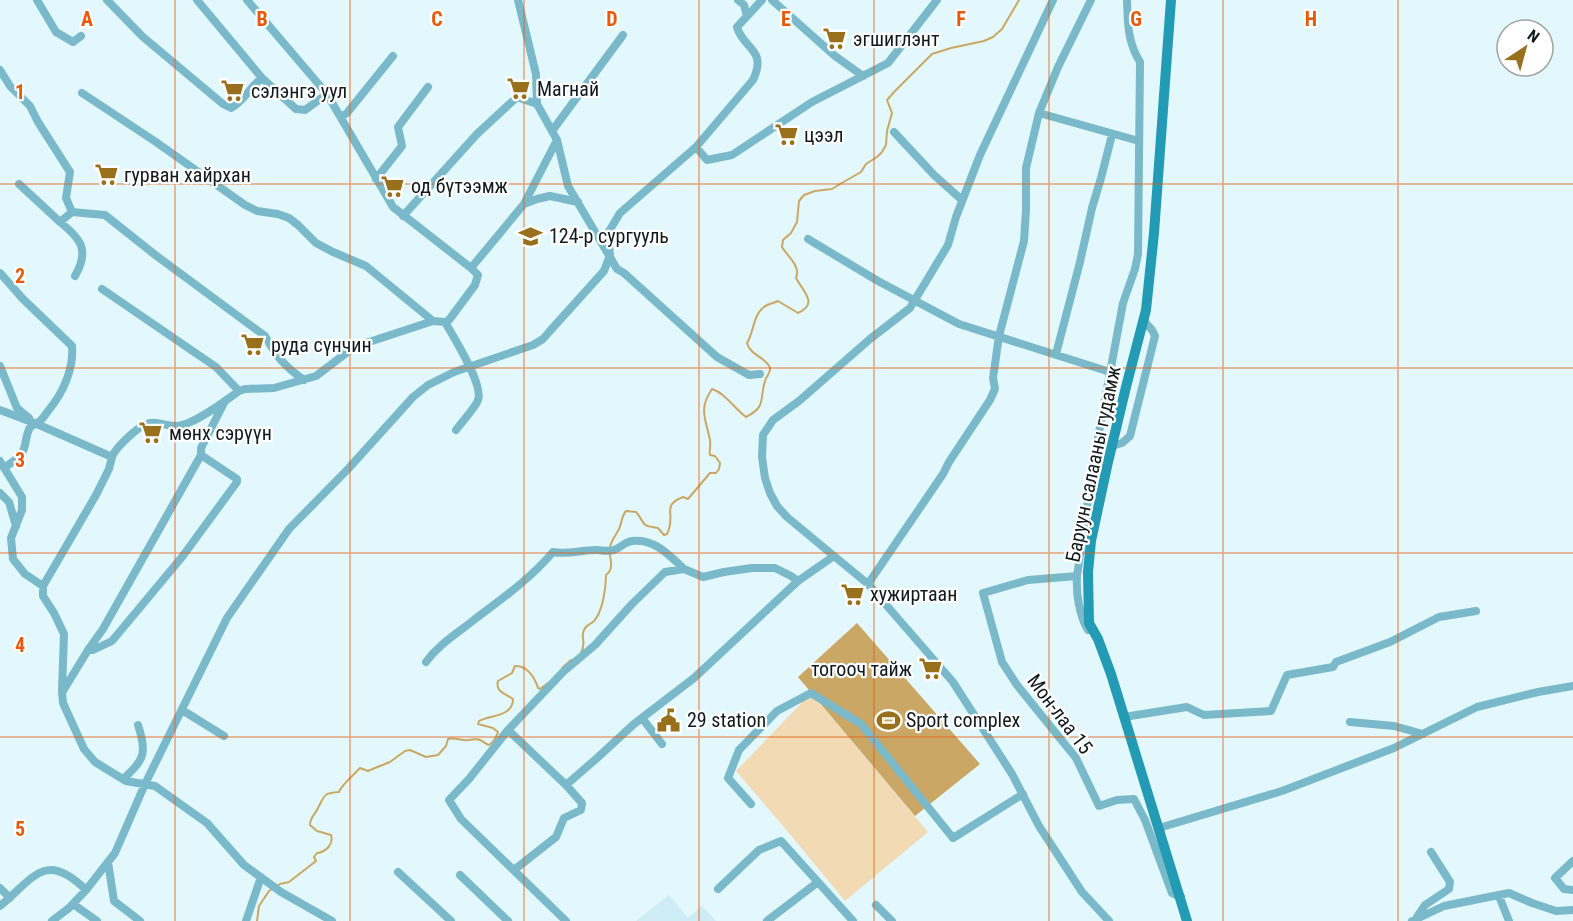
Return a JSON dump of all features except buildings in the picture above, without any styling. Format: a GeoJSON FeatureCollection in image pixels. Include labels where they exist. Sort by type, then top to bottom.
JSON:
{"type":"FeatureCollection","features":[{"type":"Feature","properties":{"kind":"main road","name":"Баруун салааны гудамж"},"geometry":{"type":"LineString","coordinates":[[1171,0],[1146,310],[1125,387],[1091,541],[1088,572],[1089,623],[1098,639],[1124,717],[1187,921]]}},
{"type":"Feature","properties":{"kind":"street"},"geometry":{"type":"LineString","coordinates":[[37,0],[56,32],[73,42],[81,36]]}},
{"type":"Feature","properties":{"kind":"street"},"geometry":{"type":"LineString","coordinates":[[107,0],[143,37],[223,104],[231,108],[239,104],[262,78]]}},
{"type":"Feature","properties":{"kind":"street"},"geometry":{"type":"LineString","coordinates":[[197,0],[262,78],[296,110],[305,110],[327,94]]}},
{"type":"Feature","properties":{"kind":"street"},"geometry":{"type":"LineString","coordinates":[[247,0],[327,94],[393,207],[471,268],[478,275],[476,285],[446,322],[432,321],[369,342],[349,351],[316,376],[274,388],[239,391],[184,425],[171,427],[148,423],[113,452],[109,469],[96,495],[43,586],[44,596],[64,634],[63,703],[84,749],[95,762],[123,779],[155,786],[207,823],[244,865],[271,885],[332,921]]}},
{"type":"Feature","properties":{"kind":"street"},"geometry":{"type":"LineString","coordinates":[[518,0],[536,74],[537,104],[557,140],[568,186],[617,269],[717,357],[749,375],[760,374]]}},
{"type":"Feature","properties":{"kind":"street"},"geometry":{"type":"LineString","coordinates":[[52,921],[86,890],[114,853],[227,618],[289,529],[348,469],[412,397],[428,385],[470,367],[533,345],[543,339],[573,307],[604,271],[610,255],[608,233],[620,213],[696,147],[753,80],[758,70],[757,58],[752,48],[738,32],[737,27],[762,0]]}},
{"type":"Feature","properties":{"kind":"street"},"geometry":{"type":"LineString","coordinates":[[772,0],[835,56],[862,76]]}},
{"type":"Feature","properties":{"kind":"street"},"geometry":{"type":"LineString","coordinates":[[696,147],[707,160],[732,155],[812,102],[888,63],[937,0]]}},
{"type":"Feature","properties":{"kind":"street"},"geometry":{"type":"LineString","coordinates":[[1053,0],[980,155],[962,200],[948,245],[910,308],[870,339],[800,401],[773,420],[763,435],[762,457],[765,478],[777,506],[787,517],[868,584],[953,682],[1012,774],[1039,826],[1082,892],[1109,921]]}},
{"type":"Feature","properties":{"kind":"street"},"geometry":{"type":"LineString","coordinates":[[868,584],[943,474],[995,389],[993,378],[999,336],[1024,241],[1026,168],[1039,113],[1058,67],[1091,0]]}},
{"type":"Feature","properties":{"kind":"street"},"geometry":{"type":"LineString","coordinates":[[1104,657],[1083,621],[1077,576],[1092,466],[1123,303],[1138,254],[1140,62],[1133,51],[1129,35],[1128,0]]}},
{"type":"Feature","properties":{"kind":"street"},"geometry":{"type":"LineString","coordinates":[[742,2],[747,16]]}},
{"type":"Feature","properties":{"kind":"street"},"geometry":{"type":"LineString","coordinates":[[552,131],[622,35]]}},
{"type":"Feature","properties":{"kind":"street"},"geometry":{"type":"LineString","coordinates":[[341,117],[347,113],[393,56]]}},
{"type":"Feature","properties":{"kind":"street"},"geometry":{"type":"LineString","coordinates":[[0,70],[10,86],[30,106],[69,172],[66,198],[72,212]]}},
{"type":"Feature","properties":{"kind":"street"},"geometry":{"type":"LineString","coordinates":[[376,179],[402,146],[398,127],[428,87]]}},
{"type":"Feature","properties":{"kind":"street"},"geometry":{"type":"LineString","coordinates":[[82,93],[245,205],[257,211],[289,218],[316,243],[366,266],[432,321]]}},
{"type":"Feature","properties":{"kind":"street"},"geometry":{"type":"LineString","coordinates":[[404,216],[477,134],[517,97],[537,104]]}},
{"type":"Feature","properties":{"kind":"street"},"geometry":{"type":"LineString","coordinates":[[1039,113],[1139,141]]}},
{"type":"Feature","properties":{"kind":"street"},"geometry":{"type":"LineString","coordinates":[[894,132],[934,175],[962,200]]}},
{"type":"Feature","properties":{"kind":"street"},"geometry":{"type":"LineString","coordinates":[[1056,354],[1092,208],[1113,135]]}},
{"type":"Feature","properties":{"kind":"street"},"geometry":{"type":"LineString","coordinates":[[471,268],[524,204],[557,140]]}},
{"type":"Feature","properties":{"kind":"street"},"geometry":{"type":"LineString","coordinates":[[19,184],[75,235],[82,248],[81,265],[75,276]]}},
{"type":"Feature","properties":{"kind":"street"},"geometry":{"type":"LineString","coordinates":[[524,204],[550,196],[578,202]]}},
{"type":"Feature","properties":{"kind":"street"},"geometry":{"type":"LineString","coordinates":[[60,222],[72,212],[105,215],[265,336],[275,354],[286,367],[304,380]]}},
{"type":"Feature","properties":{"kind":"street"},"geometry":{"type":"LineString","coordinates":[[808,239],[913,301],[959,324],[1110,372]]}},
{"type":"Feature","properties":{"kind":"street"},"geometry":{"type":"LineString","coordinates":[[0,273],[23,299],[72,346],[71,363],[64,387],[37,424],[31,426],[27,432],[23,451],[18,459],[2,465],[22,497],[22,510],[11,538],[13,559],[25,574],[43,586]]}},
{"type":"Feature","properties":{"kind":"street"},"geometry":{"type":"LineString","coordinates":[[102,290],[216,367],[239,391]]}},
{"type":"Feature","properties":{"kind":"street"},"geometry":{"type":"LineString","coordinates":[[1112,446],[1122,443],[1130,436],[1155,336],[1143,320]]}},
{"type":"Feature","properties":{"kind":"street"},"geometry":{"type":"LineString","coordinates":[[446,322],[470,367],[479,394],[478,400],[456,430]]}},
{"type":"Feature","properties":{"kind":"street"},"geometry":{"type":"LineString","coordinates":[[0,366],[17,408],[37,424]]}},
{"type":"Feature","properties":{"kind":"street"},"geometry":{"type":"LineString","coordinates":[[1125,387],[1141,391]]}},
{"type":"Feature","properties":{"kind":"street"},"geometry":{"type":"LineString","coordinates":[[62,692],[103,629],[201,455],[201,448],[226,400]]}},
{"type":"Feature","properties":{"kind":"street"},"geometry":{"type":"LineString","coordinates":[[0,410],[112,457]]}},
{"type":"Feature","properties":{"kind":"street"},"geometry":{"type":"LineString","coordinates":[[88,650],[112,641],[182,557],[237,482],[237,479],[201,455]]}},
{"type":"Feature","properties":{"kind":"street"},"geometry":{"type":"LineString","coordinates":[[0,493],[9,502],[16,527],[11,538]]}},
{"type":"Feature","properties":{"kind":"street"},"geometry":{"type":"LineString","coordinates":[[426,662],[436,649],[491,608],[542,565],[553,552],[563,554],[610,550],[632,541],[658,546],[684,569],[703,577],[752,568],[775,568],[798,581]]}},
{"type":"Feature","properties":{"kind":"street"},"geometry":{"type":"LineString","coordinates":[[566,785],[633,724],[694,678],[798,581],[834,556]]}},
{"type":"Feature","properties":{"kind":"street"},"geometry":{"type":"LineString","coordinates":[[566,921],[461,819],[449,800],[508,730],[563,672],[595,645],[632,604],[665,572],[684,569]]}},
{"type":"Feature","properties":{"kind":"street","name":"Мон-лаа 15"},"geometry":{"type":"LineString","coordinates":[[1077,576],[1028,580],[983,592],[1002,662],[1017,685],[1076,758],[1099,806],[1117,800],[1134,799],[1145,820],[1172,893],[1181,897]]}},
{"type":"Feature","properties":{"kind":"street"},"geometry":{"type":"LineString","coordinates":[[1124,717],[1187,707],[1204,715],[1270,711],[1287,675],[1333,667],[1336,662],[1390,642],[1439,617],[1476,611]]}},
{"type":"Feature","properties":{"kind":"street"},"geometry":{"type":"LineString","coordinates":[[1159,828],[1282,791],[1394,748],[1477,707],[1573,686]]}},
{"type":"Feature","properties":{"kind":"street"},"geometry":{"type":"LineString","coordinates":[[751,804],[728,778],[739,750],[777,711],[811,693],[861,724],[953,838],[1023,794]]}},
{"type":"Feature","properties":{"kind":"street"},"geometry":{"type":"LineString","coordinates":[[182,710],[224,736]]}},
{"type":"Feature","properties":{"kind":"street"},"geometry":{"type":"LineString","coordinates":[[642,718],[662,744]]}},
{"type":"Feature","properties":{"kind":"street"},"geometry":{"type":"LineString","coordinates":[[1350,722],[1394,726],[1423,734]]}},
{"type":"Feature","properties":{"kind":"street"},"geometry":{"type":"LineString","coordinates":[[123,779],[135,769],[143,754],[143,741],[138,725]]}},
{"type":"Feature","properties":{"kind":"street"},"geometry":{"type":"LineString","coordinates":[[508,730],[566,785],[582,804],[580,810],[564,818],[556,837],[514,870]]}},
{"type":"Feature","properties":{"kind":"street"},"geometry":{"type":"LineString","coordinates":[[718,889],[759,850],[781,841],[848,920]]}},
{"type":"Feature","properties":{"kind":"street"},"geometry":{"type":"LineString","coordinates":[[1414,920],[1425,905],[1449,889],[1450,882],[1431,852]]}},
{"type":"Feature","properties":{"kind":"street"},"geometry":{"type":"LineString","coordinates":[[1573,861],[1554,878],[1564,889],[1573,891]]}},
{"type":"Feature","properties":{"kind":"street"},"geometry":{"type":"LineString","coordinates":[[108,862],[114,901],[140,921]]}},
{"type":"Feature","properties":{"kind":"street"},"geometry":{"type":"LineString","coordinates":[[0,906],[32,877],[48,869],[59,870],[77,881],[86,890]]}},
{"type":"Feature","properties":{"kind":"street"},"geometry":{"type":"LineString","coordinates":[[398,872],[450,921]]}},
{"type":"Feature","properties":{"kind":"street"},"geometry":{"type":"LineString","coordinates":[[460,875],[508,921]]}},
{"type":"Feature","properties":{"kind":"street"},"geometry":{"type":"LineString","coordinates":[[246,921],[261,877]]}},
{"type":"Feature","properties":{"kind":"street"},"geometry":{"type":"LineString","coordinates":[[767,921],[818,882]]}},
{"type":"Feature","properties":{"kind":"street"},"geometry":{"type":"LineString","coordinates":[[0,888],[9,898]]}},
{"type":"Feature","properties":{"kind":"street"},"geometry":{"type":"LineString","coordinates":[[1414,920],[1444,906],[1509,893],[1556,911],[1573,910]]}},
{"type":"Feature","properties":{"kind":"street"},"geometry":{"type":"LineString","coordinates":[[1499,896],[1509,921]]}},
{"type":"Feature","properties":{"kind":"street"},"geometry":{"type":"LineString","coordinates":[[73,904],[97,921]]}},
{"type":"Feature","properties":{"kind":"street"},"geometry":{"type":"LineString","coordinates":[[876,904],[892,921]]}},
{"type":"Feature","properties":{"kind":"shaded area","name":"Sport complex"},"geometry":{"type":"Polygon","coordinates":[[[857,623],[980,764],[915,816],[798,677],[857,623]]]}},
{"type":"Feature","properties":{"kind":"shaded area"},"geometry":{"type":"Polygon","coordinates":[[[811,693],[928,832],[845,901],[736,771],[811,693]]]}},
{"type":"Feature","properties":{"kind":"shaded area"},"geometry":{"type":"Polygon","coordinates":[[[669,895],[688,918],[702,906],[716,921],[636,921],[669,895]]]}},
{"type":"Feature","properties":{"kind":"waterway"},"geometry":{"type":"LineString","coordinates":[[581,653],[584,630],[597,617],[602,605],[606,575],[611,569],[611,545],[626,511],[636,512],[644,524],[658,528],[664,535],[667,534],[670,527],[672,504],[683,497],[688,499],[710,473],[716,473],[719,469],[720,463],[715,456],[710,455],[710,440],[704,414],[705,403],[712,389],[725,397],[746,417],[760,406],[770,368],[766,362],[751,351],[747,343],[758,314],[767,305],[778,301],[798,313],[808,306],[808,297],[796,278],[797,270],[782,247],[783,240],[791,233],[797,222],[799,201],[804,195],[832,189],[861,172],[866,164],[882,152],[886,145],[892,113],[887,100],[895,91],[932,54],[993,37],[1002,29],[1019,0]]}},
{"type":"Feature","properties":{"kind":"waterway"},"geometry":{"type":"LineString","coordinates":[[562,668],[571,660]]}},
{"type":"Feature","properties":{"kind":"waterway"},"geometry":{"type":"LineString","coordinates":[[257,921],[259,906],[269,891],[280,884],[289,882],[316,861],[314,857],[317,853],[326,849],[330,844],[331,835],[317,831],[310,825],[325,795],[339,792],[360,768],[368,771],[390,762],[405,751],[410,750],[426,757],[438,755],[446,746],[448,739],[477,739],[488,745],[491,744],[498,732],[493,728],[478,724],[479,721],[505,712],[512,705],[513,699],[501,692],[497,685],[498,681],[512,673],[515,666],[527,670],[533,676],[538,688],[548,683]]}},
{"type":"Feature","properties":{"kind":"place","name":"эгшиглэнт"},"geometry":{"type":"Point","coordinates":[835,39]}},
{"type":"Feature","properties":{"kind":"place","name":"Магнай"},"geometry":{"type":"Point","coordinates":[519,89]}},
{"type":"Feature","properties":{"kind":"place","name":"сэлэнгэ уул"},"geometry":{"type":"Point","coordinates":[233,91]}},
{"type":"Feature","properties":{"kind":"place","name":"цээл"},"geometry":{"type":"Point","coordinates":[786,135]}},
{"type":"Feature","properties":{"kind":"place","name":"гурван хайрхан"},"geometry":{"type":"Point","coordinates":[106,175]}},
{"type":"Feature","properties":{"kind":"place","name":"од бүтээмж"},"geometry":{"type":"Point","coordinates":[393,186]}},
{"type":"Feature","properties":{"kind":"place","name":"124-р сургууль"},"geometry":{"type":"Point","coordinates":[531,236]}},
{"type":"Feature","properties":{"kind":"place","name":"руда сүнчин"},"geometry":{"type":"Point","coordinates":[253,345]}},
{"type":"Feature","properties":{"kind":"place","name":"мөнх сэрүүн"},"geometry":{"type":"Point","coordinates":[151,433]}},
{"type":"Feature","properties":{"kind":"place","name":"хужиртаан"},"geometry":{"type":"Point","coordinates":[852,594]}},
{"type":"Feature","properties":{"kind":"place","name":"тогооч тайж"},"geometry":{"type":"Point","coordinates":[930,669]}},
{"type":"Feature","properties":{"kind":"place","name":"29 station"},"geometry":{"type":"Point","coordinates":[669,720]}},
{"type":"Feature","properties":{"kind":"place","name":"Sport complex"},"geometry":{"type":"Point","coordinates":[888,720]}}]}
